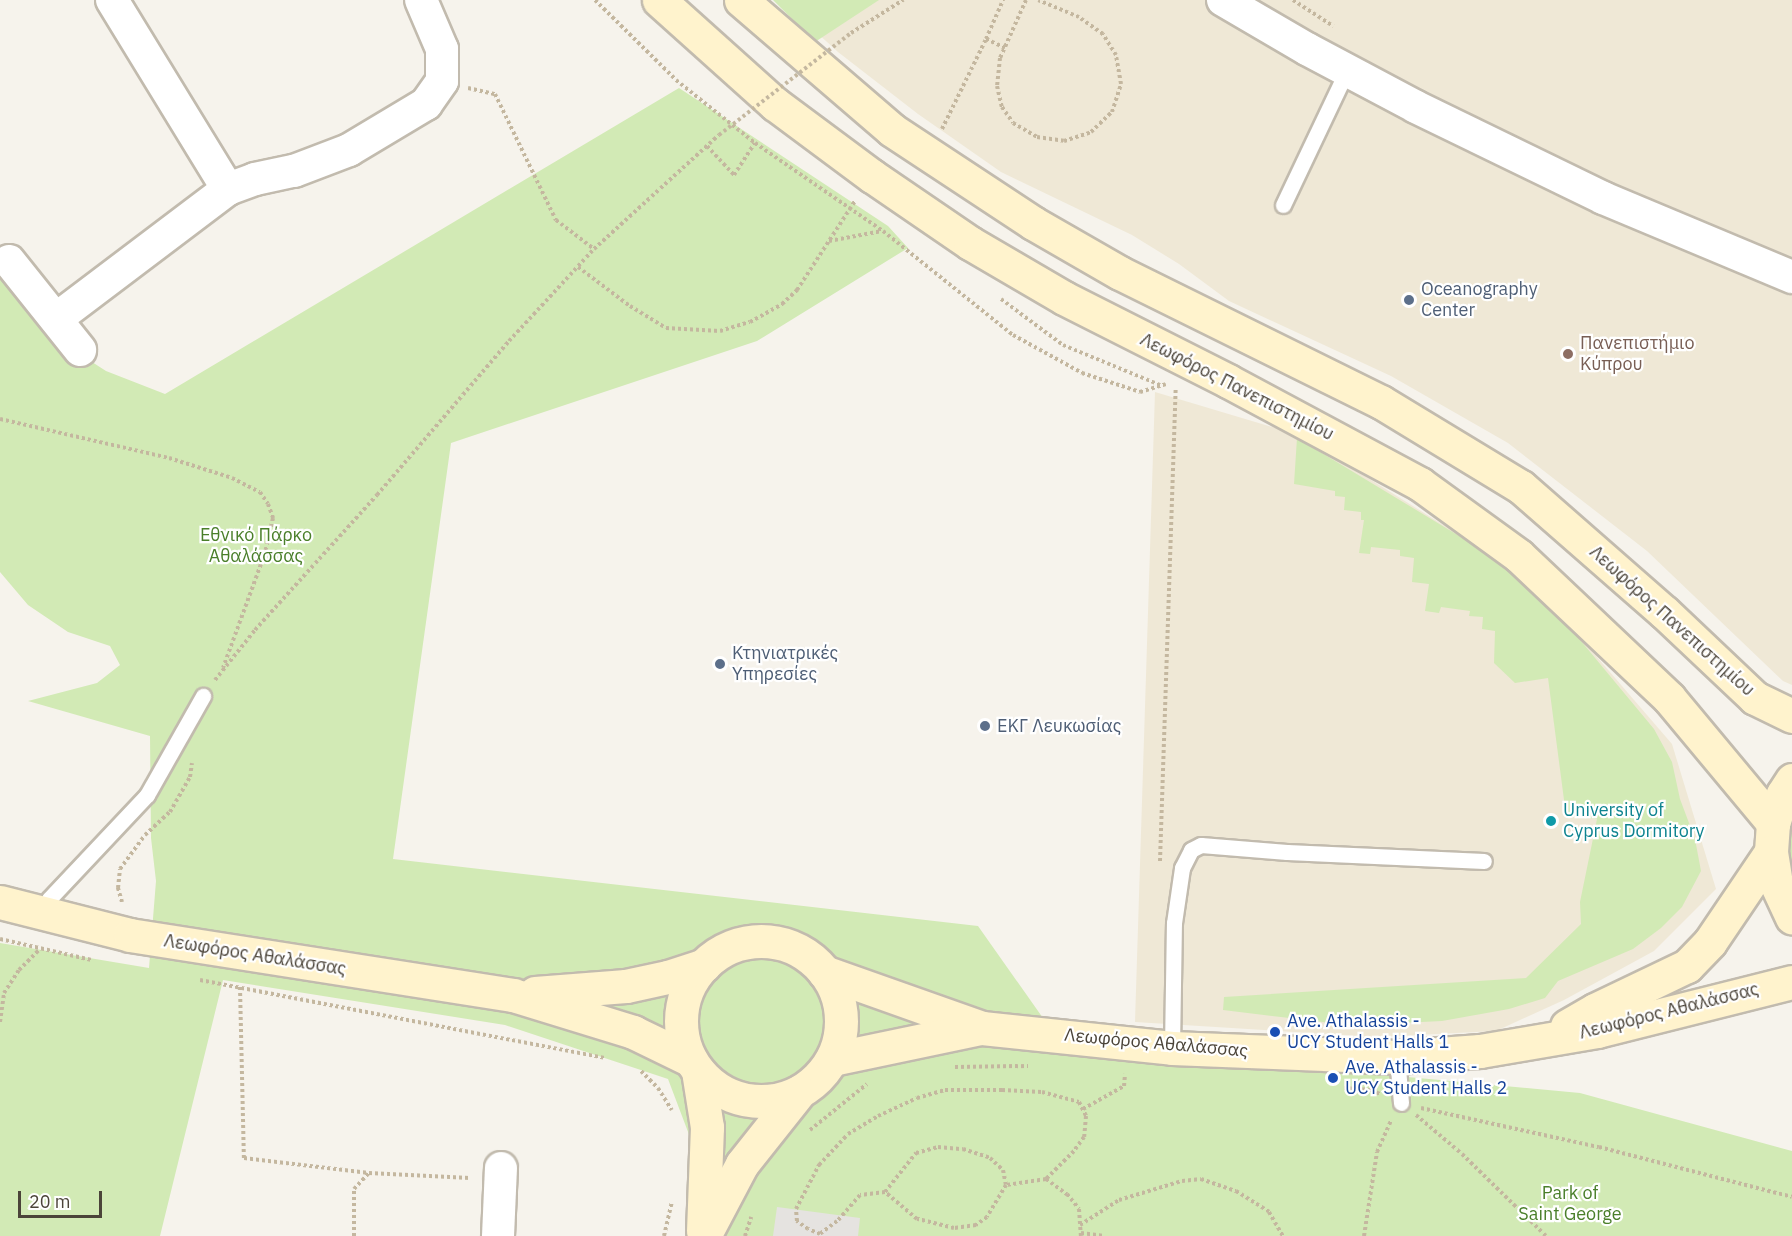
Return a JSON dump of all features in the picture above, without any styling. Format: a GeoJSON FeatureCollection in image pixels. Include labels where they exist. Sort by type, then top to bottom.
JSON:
{"type":"FeatureCollection","features":[{"type":"Feature","properties":{"kind":"main road","name":"Λεωφόρος Πανεπιστημίου"},"geometry":{"type":"LineString","coordinates":[[659,0],[775,104],[872,176],[970,243],[1064,298],[1228,381],[1429,490],[1519,556],[1669,698],[1772,838]]}},
{"type":"Feature","properties":{"kind":"main road","name":"Λεωφόρος Πανεπιστημίου"},"geometry":{"type":"LineString","coordinates":[[741,0],[892,130],[1033,223],[1120,273],[1381,402],[1521,487],[1664,612],[1755,698],[1792,716]]}},
{"type":"Feature","properties":{"kind":"main road"},"geometry":{"type":"LineString","coordinates":[[1792,780],[1783,794],[1772,838],[1776,883],[1792,918]]}},
{"type":"Feature","properties":{"kind":"main road","name":"Λεωφόρος Αθαλάσσας"},"geometry":{"type":"LineString","coordinates":[[1545,1039],[1595,1010],[1687,966],[1710,942],[1772,838]]}},
{"type":"Feature","properties":{"kind":"main road","name":"Λεωφόρος Αθαλάσσας"},"geometry":{"type":"LineString","coordinates":[[0,902],[130,934],[513,995],[633,1032],[694,1066]]}},
{"type":"Feature","properties":{"kind":"main road"},"geometry":{"type":"LineString","coordinates":[[756,940],[794,947],[824,972],[835,992],[841,1014],[839,1037],[832,1059],[823,1072],[799,1092],[742,1164],[703,1236],[707,1127],[694,1066],[683,1040],[681,1018],[687,989],[704,964],[719,952],[736,944],[756,940]]}},
{"type":"Feature","properties":{"kind":"main road","name":"Λεωφόρος Αθαλάσσας"},"geometry":{"type":"LineString","coordinates":[[513,995],[626,986],[668,977],[704,964]]}},
{"type":"Feature","properties":{"kind":"main road","name":"Λεωφόρος Αθαλάσσας"},"geometry":{"type":"LineString","coordinates":[[824,972],[982,1028],[1172,1048],[1397,1057],[1480,1051],[1597,1031],[1792,982]]}},
{"type":"Feature","properties":{"kind":"main road","name":"Λεωφόρος Αθαλάσσας"},"geometry":{"type":"LineString","coordinates":[[832,1059],[982,1028]]}},
{"type":"Feature","properties":{"kind":"main road"},"geometry":{"type":"LineString","coordinates":[[694,1066],[714,1086],[734,1097],[756,1101],[778,1099],[799,1092]]}},
{"type":"Feature","properties":{"kind":"street"},"geometry":{"type":"LineString","coordinates":[[112,0],[228,189]]}},
{"type":"Feature","properties":{"kind":"street"},"geometry":{"type":"LineString","coordinates":[[56,319],[228,189],[255,179],[294,171],[349,150],[426,104],[442,81],[442,49],[421,0]]}},
{"type":"Feature","properties":{"kind":"street"},"geometry":{"type":"LineString","coordinates":[[1223,0],[1347,70],[1603,198],[1792,277]]}},
{"type":"Feature","properties":{"kind":"street"},"geometry":{"type":"LineString","coordinates":[[9,261],[80,350]]}},
{"type":"Feature","properties":{"kind":"street"},"geometry":{"type":"LineString","coordinates":[[498,1236],[501,1173]]}},
{"type":"Feature","properties":{"kind":"lane"},"geometry":{"type":"LineString","coordinates":[[1283,205],[1347,70]]}},
{"type":"Feature","properties":{"kind":"lane"},"geometry":{"type":"LineString","coordinates":[[44,913],[49,899],[147,795],[203,696]]}},
{"type":"Feature","properties":{"kind":"lane"},"geometry":{"type":"LineString","coordinates":[[1172,1048],[1174,923],[1182,868],[1191,850],[1201,845],[1287,852],[1484,861]]}},
{"type":"Feature","properties":{"kind":"lane"},"geometry":{"type":"LineString","coordinates":[[1397,1057],[1401,1103]]}},
{"type":"Feature","properties":{"kind":"path"},"geometry":{"type":"LineString","coordinates":[[595,0],[676,80],[755,143],[883,231],[1013,334],[1082,373],[1140,393],[1160,385],[1177,383],[1160,872]]}},
{"type":"Feature","properties":{"kind":"path"},"geometry":{"type":"LineString","coordinates":[[203,696],[255,630],[377,495],[509,340],[594,249],[719,135],[851,33],[903,0]]}},
{"type":"Feature","properties":{"kind":"path"},"geometry":{"type":"LineString","coordinates":[[930,154],[1003,0]]}},
{"type":"Feature","properties":{"kind":"path"},"geometry":{"type":"LineString","coordinates":[[1026,0],[1000,58],[997,86],[1002,107],[1013,123],[1037,137],[1064,141],[1091,132],[1112,112],[1121,84],[1116,55],[1102,34],[1079,17],[1038,0]]}},
{"type":"Feature","properties":{"kind":"path"},"geometry":{"type":"LineString","coordinates":[[1293,0],[1338,29]]}},
{"type":"Feature","properties":{"kind":"path"},"geometry":{"type":"LineString","coordinates":[[986,39],[1005,48]]}},
{"type":"Feature","properties":{"kind":"path"},"geometry":{"type":"LineString","coordinates":[[442,81],[495,94],[556,220],[594,249]]}},
{"type":"Feature","properties":{"kind":"path"},"geometry":{"type":"LineString","coordinates":[[707,146],[734,175],[755,143]]}},
{"type":"Feature","properties":{"kind":"path"},"geometry":{"type":"LineString","coordinates":[[578,267],[630,306],[666,328],[720,331],[750,322],[782,304],[797,290],[872,176]]}},
{"type":"Feature","properties":{"kind":"path"},"geometry":{"type":"LineString","coordinates":[[829,241],[883,231]]}},
{"type":"Feature","properties":{"kind":"path"},"geometry":{"type":"LineString","coordinates":[[0,419],[169,458],[232,478],[260,492],[273,518],[266,553],[222,672]]}},
{"type":"Feature","properties":{"kind":"path"},"geometry":{"type":"LineString","coordinates":[[130,934],[118,888],[120,869],[145,835],[170,812],[190,777],[193,757]]}},
{"type":"Feature","properties":{"kind":"path"},"geometry":{"type":"LineString","coordinates":[[0,939],[39,950],[99,961]]}},
{"type":"Feature","properties":{"kind":"path"},"geometry":{"type":"LineString","coordinates":[[0,1022],[4,993],[19,970],[39,950]]}},
{"type":"Feature","properties":{"kind":"path"},"geometry":{"type":"LineString","coordinates":[[193,978],[610,1059]]}},
{"type":"Feature","properties":{"kind":"path"},"geometry":{"type":"LineString","coordinates":[[240,987],[244,1158],[369,1173],[501,1173]]}},
{"type":"Feature","properties":{"kind":"path"},"geometry":{"type":"LineString","coordinates":[[634,1064],[658,1088],[673,1110],[676,1120]]}},
{"type":"Feature","properties":{"kind":"path"},"geometry":{"type":"LineString","coordinates":[[953,1067],[1036,1067]]}},
{"type":"Feature","properties":{"kind":"path"},"geometry":{"type":"LineString","coordinates":[[1114,1071],[1134,1072]]}},
{"type":"Feature","properties":{"kind":"path"},"geometry":{"type":"LineString","coordinates":[[1083,1109],[1124,1086],[1125,1072]]}},
{"type":"Feature","properties":{"kind":"path"},"geometry":{"type":"LineString","coordinates":[[803,1137],[869,1083]]}},
{"type":"Feature","properties":{"kind":"path"},"geometry":{"type":"LineString","coordinates":[[885,1192],[917,1219],[954,1228],[976,1225],[987,1217],[1006,1185],[1003,1170],[990,1158],[963,1149],[938,1147],[916,1153],[885,1192],[860,1195],[837,1221],[820,1234],[797,1221],[796,1209],[819,1164],[848,1134],[878,1116],[917,1098],[945,1090],[1032,1092],[1079,1102],[1086,1116],[1084,1137],[1074,1152],[1046,1179],[1006,1185]]}},
{"type":"Feature","properties":{"kind":"path"},"geometry":{"type":"LineString","coordinates":[[1401,1103],[1599,1147],[1792,1197]]}},
{"type":"Feature","properties":{"kind":"path"},"geometry":{"type":"LineString","coordinates":[[1364,1236],[1377,1152],[1401,1103]]}},
{"type":"Feature","properties":{"kind":"path"},"geometry":{"type":"LineString","coordinates":[[1401,1103],[1462,1154],[1546,1236]]}},
{"type":"Feature","properties":{"kind":"path"},"geometry":{"type":"LineString","coordinates":[[354,1236],[354,1189],[369,1173]]}},
{"type":"Feature","properties":{"kind":"path"},"geometry":{"type":"LineString","coordinates":[[1046,1179],[1067,1194],[1078,1209],[1081,1234],[1105,1236]]}},
{"type":"Feature","properties":{"kind":"path"},"geometry":{"type":"LineString","coordinates":[[1080,1225],[1119,1200],[1182,1181],[1201,1179],[1236,1191],[1269,1212],[1283,1236]]}},
{"type":"Feature","properties":{"kind":"path"},"geometry":{"type":"LineString","coordinates":[[664,1236],[674,1191]]}},
{"type":"Feature","properties":{"kind":"path"},"geometry":{"type":"LineString","coordinates":[[745,1236],[751,1216]]}},
{"type":"Feature","properties":{"kind":"shaded area","name":"Πανεπιστήμιο Κύπρου"},"geometry":{"type":"Polygon","coordinates":[[[781,0],[1792,0],[1792,685],[1783,681],[1647,551],[1508,443],[1391,376],[1229,301],[1179,264],[1132,235],[1001,172],[918,114],[838,52],[781,0]]]}},
{"type":"Feature","properties":{"kind":"shaded area"},"geometry":{"type":"Polygon","coordinates":[[[1155,392],[1299,435],[1501,561],[1578,635],[1672,744],[1716,889],[1654,951],[1564,1000],[1496,1031],[1376,1037],[1135,1022],[1155,392]]]}},
{"type":"Feature","properties":{"kind":"shaded area"},"geometry":{"type":"Polygon","coordinates":[[[777,1207],[860,1218],[858,1236],[773,1236],[777,1207]]]}},
{"type":"Feature","properties":{"kind":"green space"},"geometry":{"type":"Polygon","coordinates":[[[773,0],[879,0],[815,42],[773,0]]]}},
{"type":"Feature","properties":{"kind":"green space","name":"Εθνικό Πάρκο Αθαλάσσας"},"geometry":{"type":"Polygon","coordinates":[[[679,88],[888,226],[908,248],[757,341],[451,443],[393,859],[978,926],[1062,1045],[1580,1093],[1792,1151],[1792,1236],[723,1236],[724,1227],[668,1079],[505,1025],[223,980],[160,1236],[0,1236],[0,943],[149,968],[156,881],[151,838],[150,736],[28,701],[97,683],[120,665],[110,646],[68,632],[28,605],[0,572],[0,268],[64,344],[106,371],[165,394],[679,88]]]}},
{"type":"Feature","properties":{"kind":"green space"},"geometry":{"type":"Polygon","coordinates":[[[1297,438],[1499,560],[1576,635],[1654,729],[1672,762],[1680,799],[1695,839],[1701,871],[1682,907],[1661,928],[1633,949],[1558,981],[1545,998],[1509,1009],[1442,1021],[1381,1024],[1339,1024],[1223,1010],[1224,997],[1526,978],[1581,924],[1580,902],[1597,819],[1566,815],[1548,678],[1515,683],[1494,663],[1495,631],[1482,629],[1483,617],[1469,616],[1470,611],[1441,607],[1439,613],[1425,611],[1429,584],[1412,582],[1414,558],[1400,556],[1400,550],[1371,547],[1370,554],[1359,553],[1364,520],[1361,520],[1361,512],[1344,510],[1345,497],[1335,496],[1335,491],[1294,484],[1297,438]]]}},
{"type":"Feature","properties":{"kind":"green space"},"geometry":{"type":"Polygon","coordinates":[[[1792,802],[1792,898],[1782,868],[1792,802]]]}},
{"type":"Feature","properties":{"kind":"place","name":"Oceanography Center"},"geometry":{"type":"Point","coordinates":[1409,300]}},
{"type":"Feature","properties":{"kind":"place","name":"Πανεπιστήμιο Κύπρου"},"geometry":{"type":"Point","coordinates":[1568,354]}},
{"type":"Feature","properties":{"kind":"place","name":"Κτηνιατρικές Υπηρεσίες"},"geometry":{"type":"Point","coordinates":[720,664]}},
{"type":"Feature","properties":{"kind":"place","name":"ΕΚΓ Λευκωσίας"},"geometry":{"type":"Point","coordinates":[985,726]}},
{"type":"Feature","properties":{"kind":"place","name":"University of Cyprus Dormitory"},"geometry":{"type":"Point","coordinates":[1551,821]}},
{"type":"Feature","properties":{"kind":"place","name":"Ave. Athalassis - UCY Student Halls 1"},"geometry":{"type":"Point","coordinates":[1275,1032]}},
{"type":"Feature","properties":{"kind":"place","name":"Ave. Athalassis - UCY Student Halls 2"},"geometry":{"type":"Point","coordinates":[1333,1078]}},
{"type":"Feature","properties":{"kind":"park label","name":"Park of Saint George"},"geometry":{"type":"Point","coordinates":[1570,1204]}}]}
